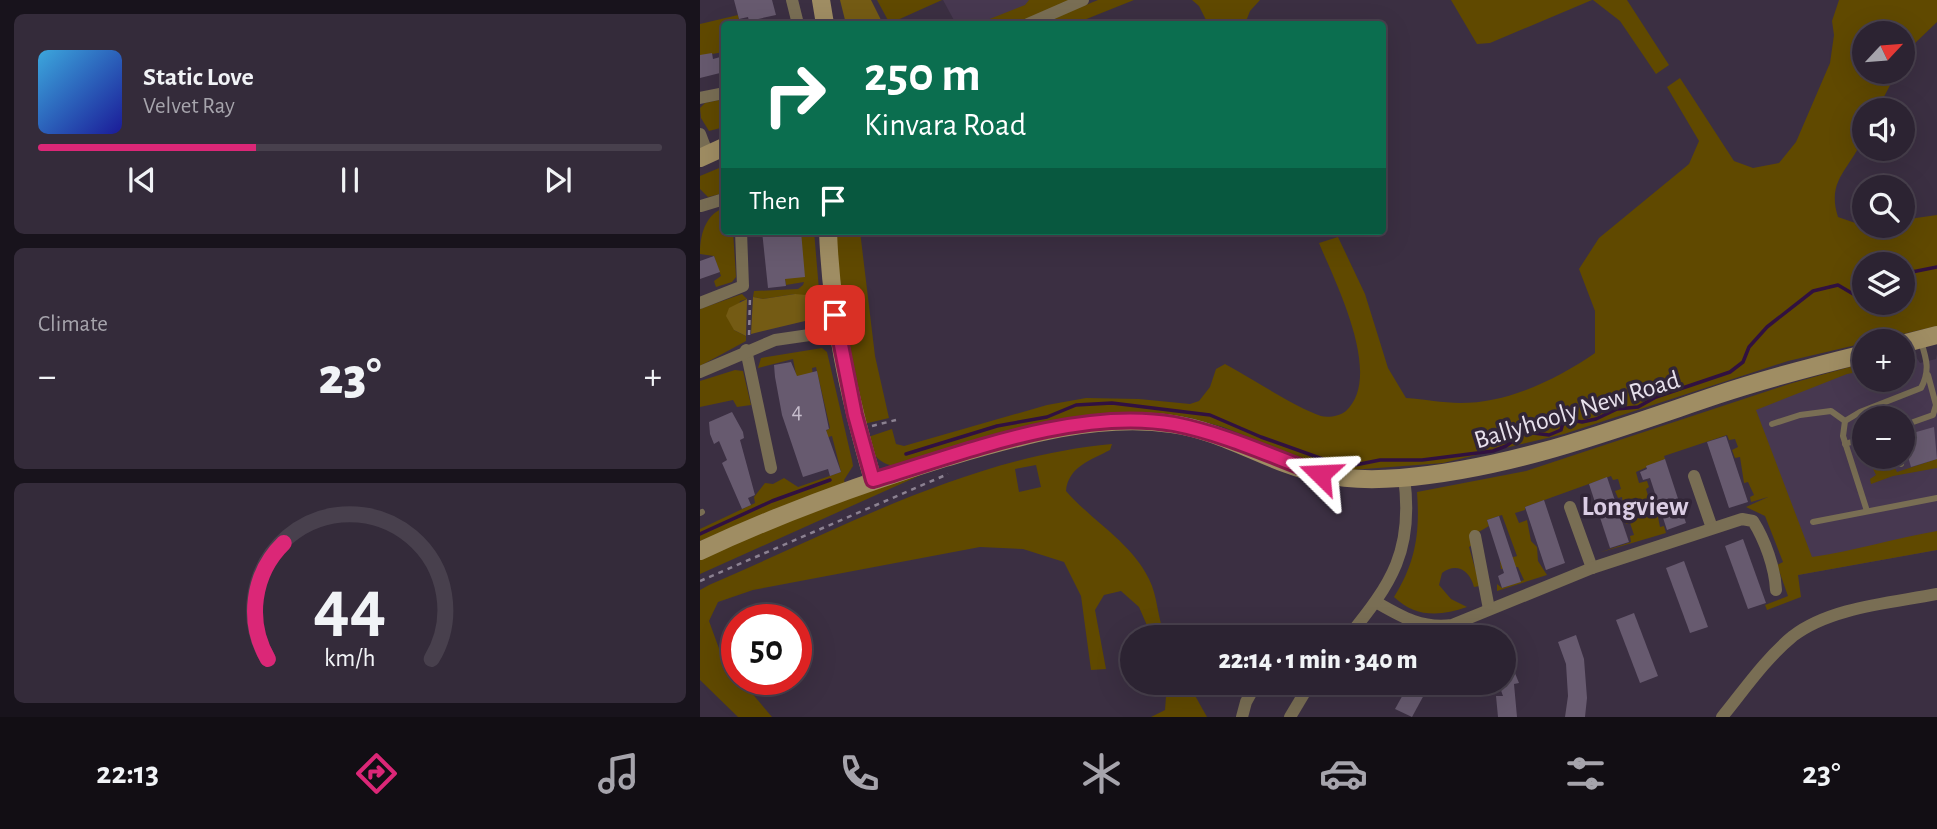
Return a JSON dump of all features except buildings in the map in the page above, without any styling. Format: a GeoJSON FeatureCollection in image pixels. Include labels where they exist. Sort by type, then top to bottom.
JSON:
{"type":"FeatureCollection","features":[{"type":"Feature","properties":{"kind":"main road"},"geometry":{"type":"LineString","coordinates":[[821,0],[824,21]]}},
{"type":"Feature","properties":{"kind":"main road"},"geometry":{"type":"LineString","coordinates":[[828,235],[837,331],[855,415],[873,480]]}},
{"type":"Feature","properties":{"kind":"main road","name":"Ballyhooly New Road"},"geometry":{"type":"LineString","coordinates":[[700,551],[873,480],[1035,434],[1114,422],[1171,424],[1219,435],[1320,474],[1371,480],[1404,477],[1478,468],[1525,457],[1795,371],[1852,357]]}},
{"type":"Feature","properties":{"kind":"street"},"geometry":{"type":"LineString","coordinates":[[792,0],[797,21]]}},
{"type":"Feature","properties":{"kind":"street"},"geometry":{"type":"LineString","coordinates":[[1035,21],[1083,0]]}},
{"type":"Feature","properties":{"kind":"street"},"geometry":{"type":"LineString","coordinates":[[700,98],[721,94]]}},
{"type":"Feature","properties":{"kind":"street"},"geometry":{"type":"LineString","coordinates":[[700,134],[711,153]]}},
{"type":"Feature","properties":{"kind":"street"},"geometry":{"type":"LineString","coordinates":[[701,206],[721,200]]}},
{"type":"Feature","properties":{"kind":"street"},"geometry":{"type":"LineString","coordinates":[[700,303],[743,286],[741,235]]}},
{"type":"Feature","properties":{"kind":"street"},"geometry":{"type":"LineString","coordinates":[[700,372],[746,350],[775,340],[837,331]]}},
{"type":"Feature","properties":{"kind":"street"},"geometry":{"type":"LineString","coordinates":[[746,350],[771,468]]}},
{"type":"Feature","properties":{"kind":"street"},"geometry":{"type":"LineString","coordinates":[[1694,476],[1712,528]]}},
{"type":"Feature","properties":{"kind":"street"},"geometry":{"type":"LineString","coordinates":[[1358,625],[1394,574],[1404,546],[1407,529],[1404,477]]}},
{"type":"Feature","properties":{"kind":"street"},"geometry":{"type":"LineString","coordinates":[[1570,507],[1592,568]]}},
{"type":"Feature","properties":{"kind":"street"},"geometry":{"type":"LineString","coordinates":[[1376,602],[1404,618],[1428,626],[1452,625],[1592,568],[1742,519],[1753,521],[1776,577],[1776,590]]}},
{"type":"Feature","properties":{"kind":"street"},"geometry":{"type":"LineString","coordinates":[[1475,536],[1489,609]]}},
{"type":"Feature","properties":{"kind":"street"},"geometry":{"type":"LineString","coordinates":[[1722,717],[1775,655],[1793,637],[1810,626],[1833,616],[1937,594]]}},
{"type":"Feature","properties":{"kind":"street"},"geometry":{"type":"LineString","coordinates":[[1242,717],[1250,695]]}},
{"type":"Feature","properties":{"kind":"street"},"geometry":{"type":"LineString","coordinates":[[1290,717],[1303,695]]}},
{"type":"Feature","properties":{"kind":"lane"},"geometry":{"type":"LineString","coordinates":[[1915,423],[1935,418],[1936,405],[1928,375],[1929,338]]}},
{"type":"Feature","properties":{"kind":"lane"},"geometry":{"type":"LineString","coordinates":[[1845,421],[1860,412],[1921,388],[1928,375]]}},
{"type":"Feature","properties":{"kind":"lane"},"geometry":{"type":"LineString","coordinates":[[1772,424],[1800,415],[1831,411],[1845,421]]}},
{"type":"Feature","properties":{"kind":"lane"},"geometry":{"type":"LineString","coordinates":[[1845,421],[1843,436],[1867,510]]}},
{"type":"Feature","properties":{"kind":"lane"},"geometry":{"type":"LineString","coordinates":[[1845,444],[1852,442]]}},
{"type":"Feature","properties":{"kind":"lane"},"geometry":{"type":"LineString","coordinates":[[1813,522],[1937,499]]}},
{"type":"Feature","properties":{"kind":"path"},"geometry":{"type":"LineString","coordinates":[[749,335],[750,297]]}},
{"type":"Feature","properties":{"kind":"path"},"geometry":{"type":"LineString","coordinates":[[890,422],[896,420]]}},
{"type":"Feature","properties":{"kind":"path"},"geometry":{"type":"LineString","coordinates":[[700,581],[959,469]]}},
{"type":"Feature","properties":{"kind":"shaded area"},"geometry":{"type":"Polygon","coordinates":[[[840,0],[871,0],[882,21],[845,21],[840,0]]]}},
{"type":"Feature","properties":{"kind":"shaded area"},"geometry":{"type":"Polygon","coordinates":[[[877,0],[942,0],[895,21],[888,21],[877,0]]]}},
{"type":"Feature","properties":{"kind":"shaded area"},"geometry":{"type":"Polygon","coordinates":[[[943,0],[1061,0],[1012,21],[954,21],[943,0]]]}},
{"type":"Feature","properties":{"kind":"shaded area"},"geometry":{"type":"Polygon","coordinates":[[[1029,0],[1071,0],[1023,21],[985,21],[1025,5],[1029,0]]]}},
{"type":"Feature","properties":{"kind":"shaded area"},"geometry":{"type":"Polygon","coordinates":[[[1098,0],[1134,0],[1082,21],[1046,21],[1098,0]]]}},
{"type":"Feature","properties":{"kind":"shaded area"},"geometry":{"type":"Polygon","coordinates":[[[1192,0],[1260,0],[1250,11],[1246,21],[1206,21],[1199,6],[1192,0]]]}},
{"type":"Feature","properties":{"kind":"shaded area"},"geometry":{"type":"Polygon","coordinates":[[[1451,0],[1592,0],[1490,43],[1477,44],[1451,0]]]}},
{"type":"Feature","properties":{"kind":"shaded area"},"geometry":{"type":"Polygon","coordinates":[[[1593,0],[1627,0],[1669,65],[1656,74],[1620,21],[1593,0]]]}},
{"type":"Feature","properties":{"kind":"shaded area"},"geometry":{"type":"Polygon","coordinates":[[[1839,0],[1937,0],[1937,22],[1915,43],[1915,21],[1852,21],[1852,84],[1891,84],[1883,98],[1852,98],[1852,158],[1838,182],[1835,203],[1838,217],[1852,222],[1852,238],[1915,238],[1915,218],[1937,215],[1937,326],[1915,331],[1915,329],[1852,329],[1852,346],[1788,361],[1564,434],[1443,463],[1351,470],[1317,464],[1223,427],[1187,417],[1099,414],[1033,426],[897,466],[881,461],[871,449],[868,437],[892,429],[896,444],[904,446],[1047,405],[1086,398],[1190,404],[1199,401],[1210,387],[1216,369],[1225,364],[1310,412],[1324,417],[1341,414],[1356,395],[1360,375],[1353,328],[1319,243],[1338,237],[1365,294],[1388,368],[1406,398],[1454,403],[1478,402],[1532,388],[1595,353],[1595,311],[1579,269],[1599,238],[1689,164],[1699,141],[1667,87],[1680,78],[1734,161],[1753,168],[1779,163],[1796,142],[1830,63],[1834,35],[1832,21],[1839,0]]]}},
{"type":"Feature","properties":{"kind":"shaded area"},"geometry":{"type":"Polygon","coordinates":[[[738,15],[739,21],[721,21],[721,52],[700,56],[700,24],[738,15]]]}},
{"type":"Feature","properties":{"kind":"shaded area"},"geometry":{"type":"Polygon","coordinates":[[[721,100],[721,128],[709,131],[701,118],[700,108],[705,103],[721,100]]]}},
{"type":"Feature","properties":{"kind":"shaded area"},"geometry":{"type":"Polygon","coordinates":[[[721,167],[721,194],[708,197],[700,189],[700,176],[721,167]]]}},
{"type":"Feature","properties":{"kind":"shaded area"},"geometry":{"type":"Polygon","coordinates":[[[721,210],[721,235],[733,235],[736,277],[732,282],[716,287],[714,281],[721,276],[714,256],[700,254],[700,247],[708,220],[721,210]]]}},
{"type":"Feature","properties":{"kind":"shaded area"},"geometry":{"type":"Polygon","coordinates":[[[800,235],[814,235],[821,313],[805,321],[810,316],[795,294],[763,299],[753,297],[754,291],[798,289],[804,282],[786,285],[785,278],[800,235]]]}},
{"type":"Feature","properties":{"kind":"shaded area"},"geometry":{"type":"Polygon","coordinates":[[[860,235],[875,356],[889,418],[864,424],[843,332],[832,237],[860,235]]]}},
{"type":"Feature","properties":{"kind":"shaded area"},"geometry":{"type":"Polygon","coordinates":[[[742,294],[747,299],[740,301],[734,330],[746,336],[746,341],[700,366],[700,309],[742,294]]]}},
{"type":"Feature","properties":{"kind":"shaded area"},"geometry":{"type":"Polygon","coordinates":[[[806,295],[810,302],[810,312],[805,321],[751,334],[753,297],[763,299],[806,295]]]}},
{"type":"Feature","properties":{"kind":"shaded area"},"geometry":{"type":"Polygon","coordinates":[[[747,299],[746,336],[734,330],[726,316],[729,308],[747,299]]]}},
{"type":"Feature","properties":{"kind":"shaded area"},"geometry":{"type":"Polygon","coordinates":[[[822,348],[827,352],[852,460],[853,466],[844,480],[845,484],[700,541],[700,529],[755,503],[754,497],[765,483],[773,484],[784,478],[798,487],[841,472],[832,436],[810,442],[830,428],[816,367],[812,368],[813,376],[798,386],[793,359],[758,368],[761,358],[822,348]]]}},
{"type":"Feature","properties":{"kind":"shaded area"},"geometry":{"type":"Polygon","coordinates":[[[1937,354],[1937,550],[1798,575],[1735,403],[1852,367],[1852,392],[1915,392],[1915,356],[1920,363],[1936,359],[1937,354]]]}},
{"type":"Feature","properties":{"kind":"shaded area"},"geometry":{"type":"Polygon","coordinates":[[[1852,366],[1852,373],[1756,410],[1812,557],[1937,531],[1937,550],[1798,575],[1801,597],[1767,610],[1765,605],[1788,596],[1777,565],[1783,562],[1765,516],[1746,507],[1768,497],[1751,502],[1750,497],[1754,495],[1748,482],[1744,483],[1740,457],[1735,458],[1732,450],[1738,447],[1735,439],[1729,440],[1727,435],[1664,456],[1665,459],[1636,472],[1639,483],[1647,481],[1649,487],[1646,489],[1650,502],[1654,501],[1660,527],[1664,526],[1666,533],[1598,553],[1631,542],[1630,536],[1634,535],[1630,523],[1626,524],[1622,497],[1618,498],[1615,491],[1621,489],[1618,479],[1613,480],[1611,476],[1515,513],[1519,523],[1527,520],[1531,541],[1537,547],[1538,561],[1547,575],[1497,591],[1497,584],[1502,588],[1524,580],[1518,567],[1501,569],[1500,561],[1517,556],[1502,515],[1487,520],[1489,526],[1470,537],[1472,545],[1469,547],[1480,586],[1474,587],[1466,572],[1457,568],[1442,573],[1439,585],[1451,599],[1467,607],[1437,614],[1419,612],[1394,597],[1412,559],[1415,546],[1417,492],[1526,471],[1789,384],[1852,366]]]}},
{"type":"Feature","properties":{"kind":"shaded area"},"geometry":{"type":"Polygon","coordinates":[[[735,370],[743,371],[751,405],[737,407],[733,400],[700,407],[700,381],[735,370]]]}},
{"type":"Feature","properties":{"kind":"shaded area"},"geometry":{"type":"Polygon","coordinates":[[[1112,444],[1110,450],[1076,470],[1066,491],[1122,543],[1141,566],[1152,586],[1162,625],[1147,625],[1139,607],[1121,591],[1104,595],[1095,610],[1106,669],[1091,670],[1081,596],[1064,562],[1023,549],[980,547],[753,590],[718,602],[709,621],[721,654],[721,695],[753,695],[772,717],[738,717],[700,680],[700,590],[906,498],[1007,464],[1059,451],[1112,444]],[[1036,465],[1015,469],[1019,492],[1041,487],[1036,465]]]}},
{"type":"Feature","properties":{"kind":"shaded area"},"geometry":{"type":"Polygon","coordinates":[[[1937,459],[1937,468],[1893,476],[1871,484],[1870,479],[1876,475],[1873,469],[1895,469],[1897,472],[1915,469],[1915,466],[1937,459]]]}},
{"type":"Feature","properties":{"kind":"shaded area"},"geometry":{"type":"Polygon","coordinates":[[[943,465],[700,574],[700,560],[729,546],[943,465]]]}},
{"type":"Feature","properties":{"kind":"shaded area"},"geometry":{"type":"Polygon","coordinates":[[[1166,695],[1195,695],[1207,717],[1151,717],[1165,710],[1166,695]]]}},
{"type":"Feature","properties":{"kind":"waterway"},"geometry":{"type":"LineString","coordinates":[[1915,271],[1937,267]]}},
{"type":"Feature","properties":{"kind":"waterway"},"geometry":{"type":"LineString","coordinates":[[906,454],[997,426],[1047,417],[1076,405],[1112,403],[1210,415],[1261,437],[1345,467],[1380,460],[1422,460],[1493,451],[1506,446],[1525,432],[1549,435],[1561,430],[1564,419],[1582,422],[1596,419],[1617,409],[1638,407],[1656,397],[1730,372],[1743,362],[1749,347],[1767,327],[1813,291],[1838,285],[1852,293]]}},
{"type":"Feature","properties":{"kind":"waterway"},"geometry":{"type":"LineString","coordinates":[[700,534],[772,501],[830,480]]}},
{"type":"Feature","properties":{"kind":"district","name":"Longview"},"geometry":{"type":"Point","coordinates":[1635,507]}},
{"type":"Feature","properties":{"kind":"route"},"geometry":{"type":"LineString","coordinates":[[835,315],[843,363],[873,480],[985,446],[1055,429],[1114,422],[1171,424],[1219,435],[1320,474]]}}]}
